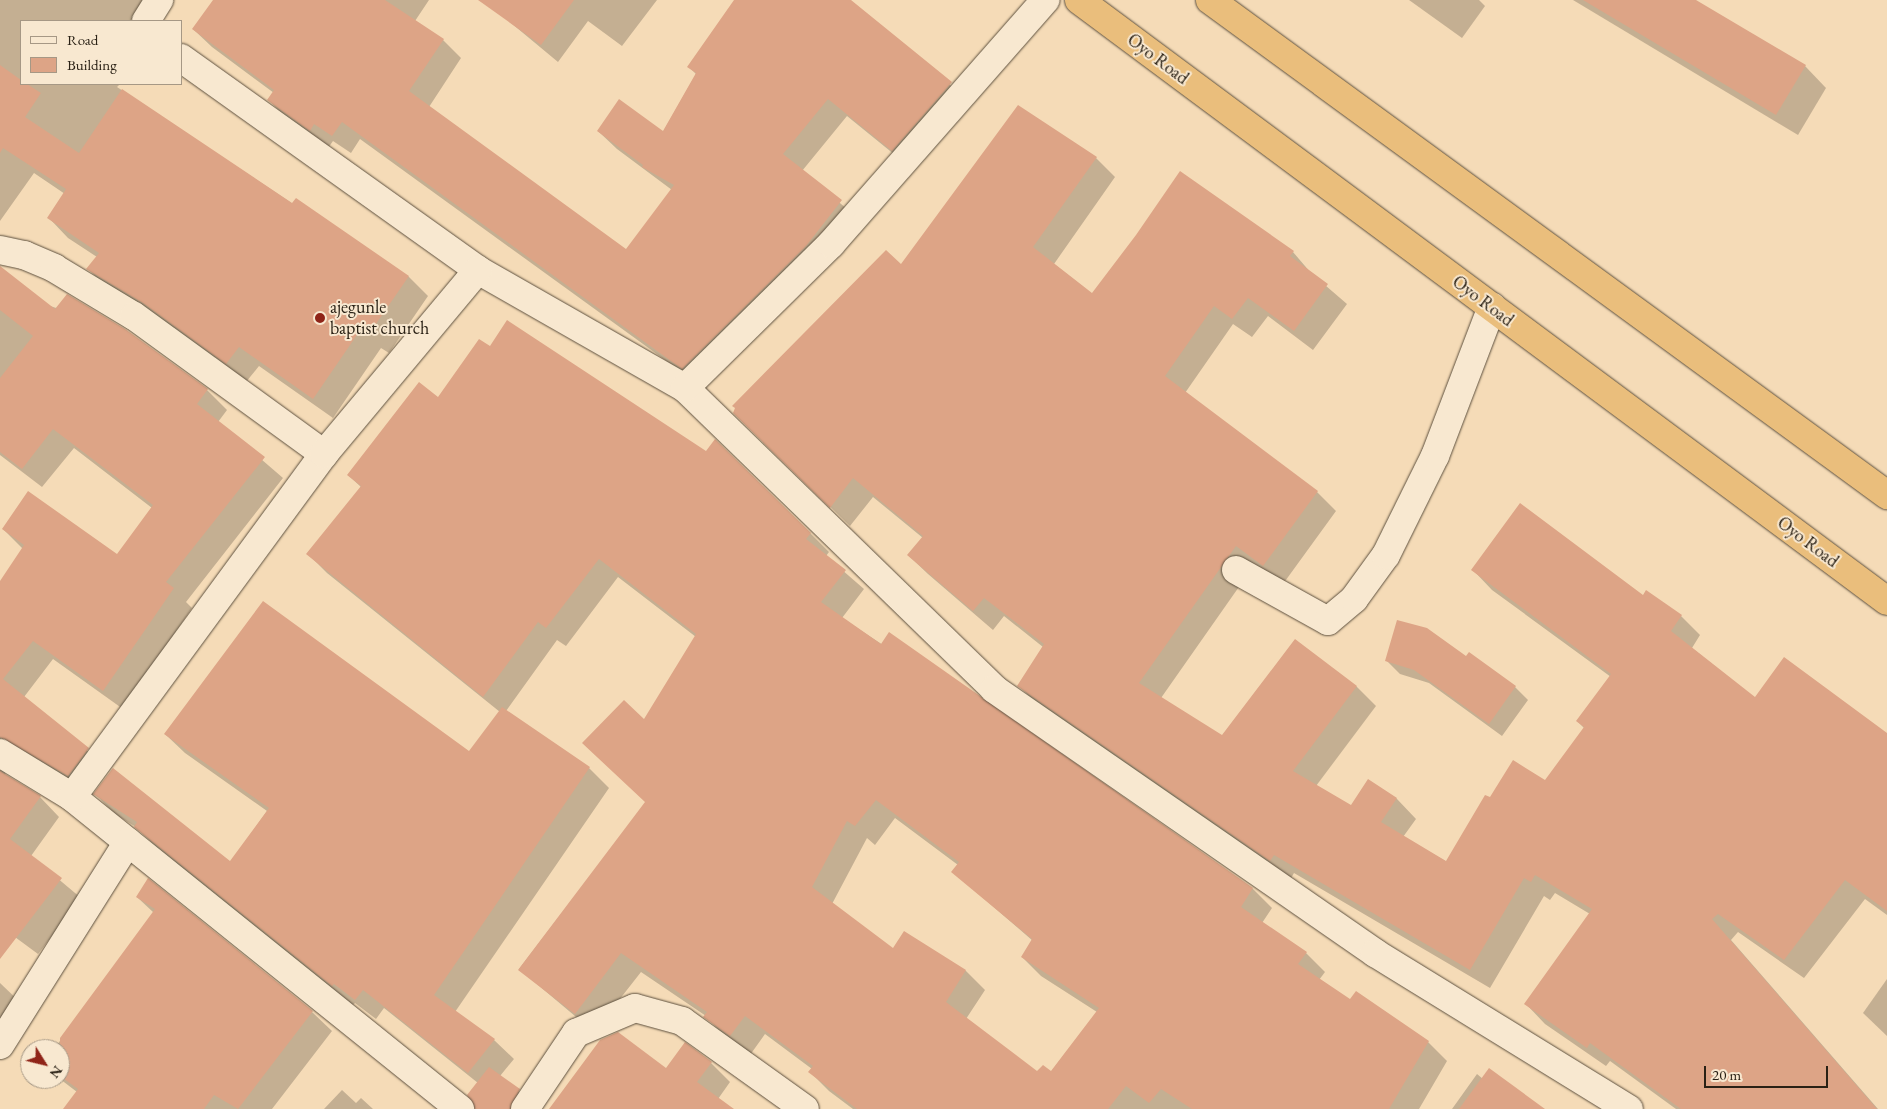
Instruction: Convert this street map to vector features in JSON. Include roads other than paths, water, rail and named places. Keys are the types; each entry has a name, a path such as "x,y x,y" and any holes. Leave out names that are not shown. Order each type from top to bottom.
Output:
{"highway":[{"name":"Oyo Road","path":"1078,0 1887,601"},
{"path":"1210,0 1887,496"}],"street":[{"path":"147,20 159,0"},
{"path":"685,388 831,244 1045,0"},
{"path":"182,59 478,270 685,388 994,689 1376,953 1629,1109"},
{"path":"0,250 24,255 54,268 134,316 324,454"},
{"path":"72,797 324,454 478,270"},
{"path":"1236,570 1328,621 1354,599 1386,555 1435,456 1492,307"},
{"path":"0,753 72,797 460,1109"},
{"path":"0,1045 128,842"},
{"path":"524,1109 576,1034 635,1008 682,1021 805,1109"}],"place":[{"name":"ajegunle baptist church","path":"320,318"}]}
